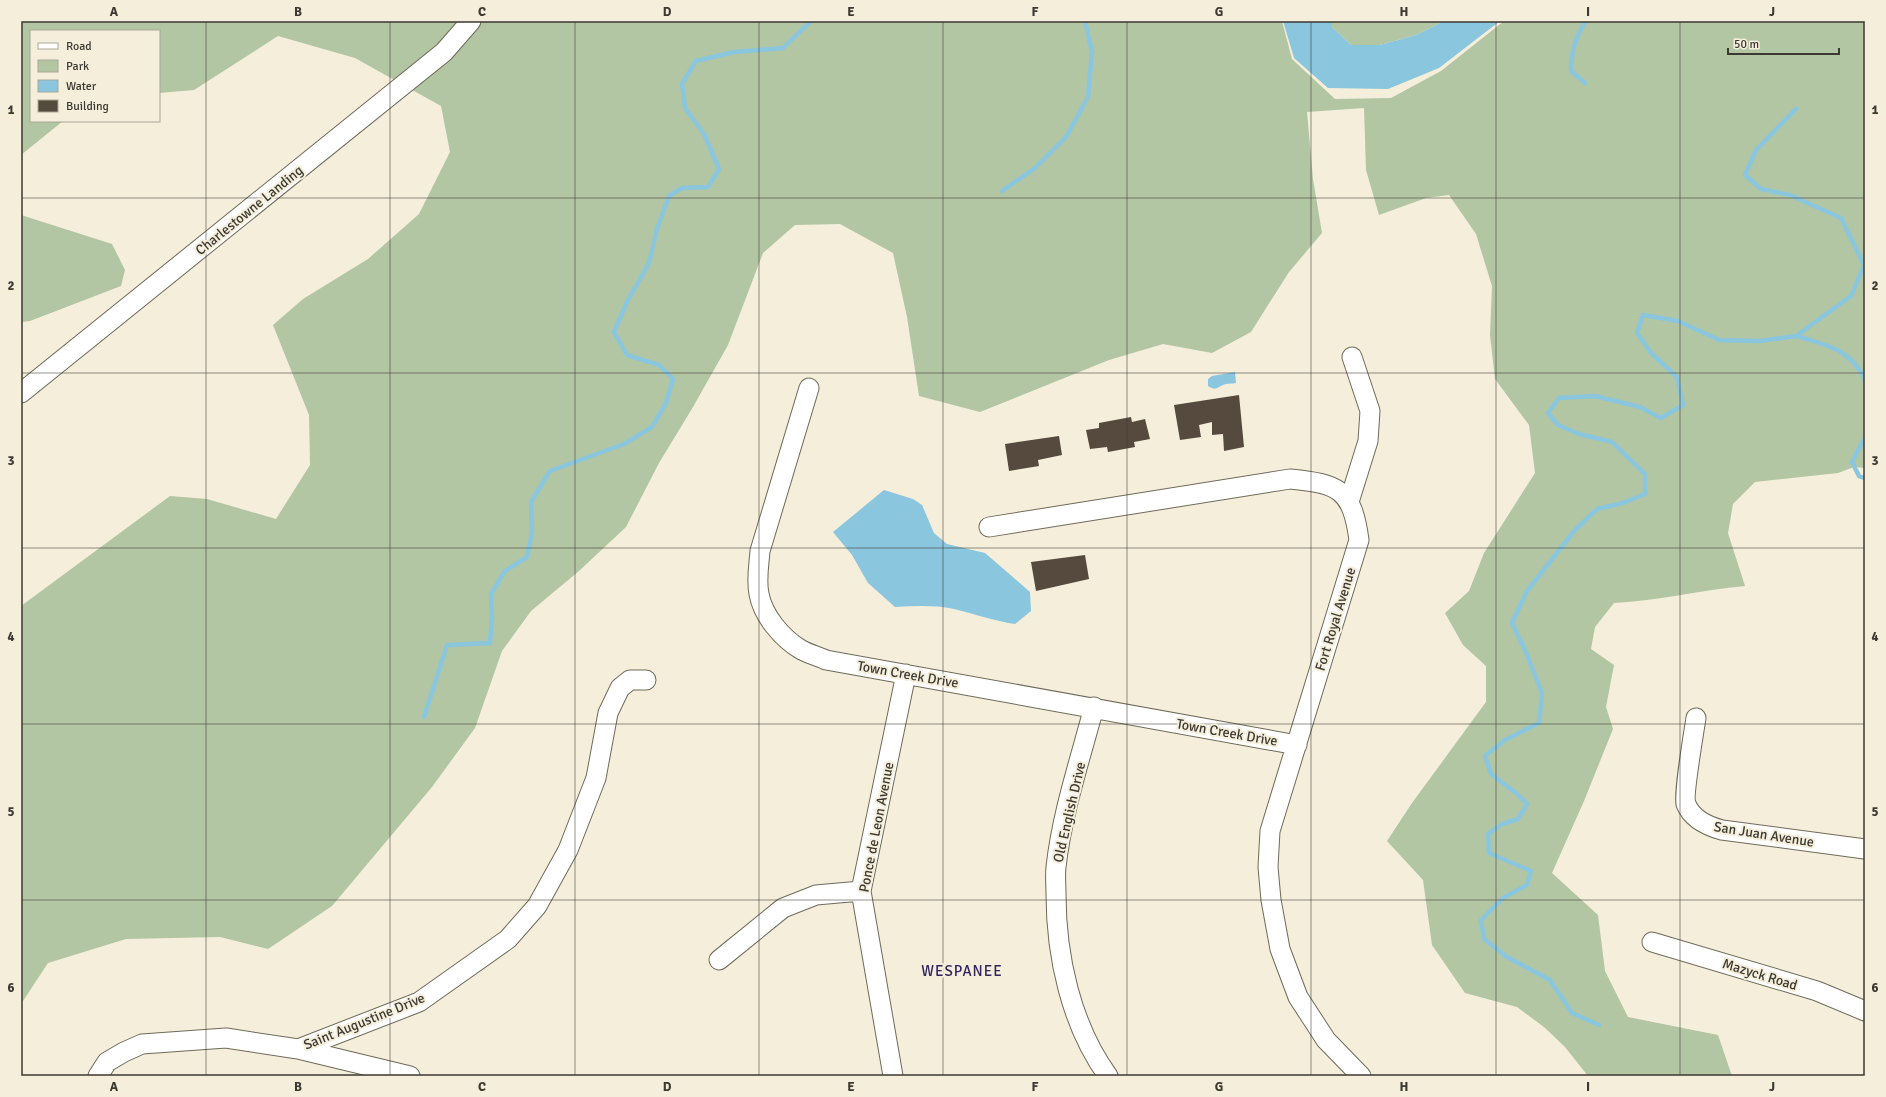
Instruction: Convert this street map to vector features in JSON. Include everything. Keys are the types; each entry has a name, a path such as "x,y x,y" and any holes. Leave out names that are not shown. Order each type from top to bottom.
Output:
{"street":[{"name":"Charlestowne Landing","path":"21,393 444,52 471,21"},
{"path":"1349,502 1368,441 1370,411 1352,357"},
{"name":"Town Creek Drive","path":"809,388 760,551 758,577 759,595 767,615 782,636 801,650 826,660 1094,707 1297,745"},
{"name":"Fort Royal Avenue","path":"989,527 1290,479 1319,482 1338,489 1349,502 1357,523 1359,540 1270,831 1268,867 1271,900 1280,949 1298,997 1326,1040 1362,1076"},
{"name":"Ponce de Leon Avenue","path":"893,1076 861,891 906,674"},
{"name":"Saint Augustine Drive","path":"98,1076 107,1062 142,1044 226,1038 298,1049 419,1002 508,939 537,906 568,850 596,778 608,713 620,688 630,680 646,680"},
{"name":"Old English Drive","path":"1094,707 1062,828 1056,868 1056,923 1064,972 1078,1019 1100,1065 1108,1076"},
{"name":"San Juan Avenue","path":"1696,718 1685,802 1693,815 1707,826 1722,830 1865,849"},
{"path":"719,960 783,908 816,895 861,891"},
{"name":"Mazyck Road","path":"1652,942 1817,991 1865,1011"},
{"path":"298,1049 410,1076"}],"green space":[{"path":"21,21 1282,21 1292,59 1335,99 1391,98 1441,71 1504,21 1865,21 1865,468 1854,467 1838,473 1755,482 1733,504 1728,533 1745,586 1647,600 1614,603 1595,627 1591,649 1614,665 1606,707 1613,729 1584,801 1552,873 1598,915 1605,971 1628,1017 1718,1035 1732,1076 1588,1076 1565,1047 1544,1027 1517,1007 1465,993 1432,945 1423,880 1387,841 1412,803 1486,702 1486,666 1463,645 1445,613 1469,591 1484,553 1535,473 1529,425 1495,379 1490,335 1492,286 1476,234 1449,195 1426,198 1379,215 1366,170 1364,108 1307,112 1313,179 1322,233 1289,272 1251,332 1212,353 1163,344 1109,360 980,412 919,396 907,317 893,253 840,224 795,225 763,253 728,345 659,463 626,527 579,571 531,611 502,651 475,728 432,787 332,906 268,949 220,937 126,939 48,963 21,1004 21,606 170,496 207,499 276,519 310,465 309,415 273,325 303,299 368,259 419,214 450,152 441,106 355,58 278,36 194,90 160,93 160,30 30,30 30,122 62,122 21,155"},
{"path":"1332,21 1444,21 1416,35 1380,45 1351,45 1332,27"},
{"path":"21,215 112,244 125,270 121,286 30,321 21,322"}],"water":[{"path":"1283,21 1332,21 1332,27 1351,45 1380,45 1416,35 1444,21 1500,21 1439,68 1388,89 1328,88 1294,58"},
{"path":"1235,372 1236,383 1226,384 1214,389 1208,386 1208,379 1212,376"},
{"path":"884,490 913,499 922,505 934,533 947,544 985,553 1030,592 1031,611 1015,624 940,607 895,607 868,583 852,555 833,532"}],"building":[{"path":"1239,395 1244,447 1224,451 1223,434 1212,435 1212,422 1199,425 1201,437 1180,440 1174,405"},
{"path":"1131,417 1132,422 1145,419 1150,439 1134,442 1135,447 1108,452 1107,447 1090,449 1086,430 1099,428 1099,423"},
{"path":"1059,436 1062,455 1038,460 1039,466 1009,471 1005,444"},
{"path":"1085,555 1089,579 1036,591 1031,562"}],"waterway":[{"path":"424,717 447,645 490,643 492,618 491,594 505,571 527,557 532,532 531,502 550,471 624,444 652,427 666,403 673,379 659,365 627,355 614,332 627,302 649,263 657,229 669,196 682,188 708,187 719,169 704,134 685,108 682,84 696,61 734,52 783,48 811,21"},
{"path":"1002,191 1035,168 1066,137 1088,97 1092,52 1085,21"},
{"path":"1585,83 1571,71 1574,45 1586,21"},
{"path":"1599,1025 1572,1013 1550,980 1507,957 1484,939 1481,920 1503,898 1527,885 1531,871 1489,853 1488,834 1502,824 1518,819 1527,804 1516,793 1491,774 1485,756 1505,740 1539,723 1542,693 1525,650 1512,623 1527,591 1575,530 1597,509 1623,503 1645,494 1645,474 1612,442 1579,434 1558,425 1548,413 1559,398 1595,396 1640,407 1661,418 1683,405 1677,377 1651,353 1637,333 1643,315 1678,321 1719,340 1759,341 1796,336 1851,296 1864,265 1841,218 1790,195 1761,189 1745,175 1756,150 1796,109"},
{"path":"1796,336 1817,342 1846,355 1860,370 1865,381"},
{"path":"1865,437 1852,462 1859,476 1865,478"}],"district":[{"name":"WESPANEE","path":"962,971"}]}
